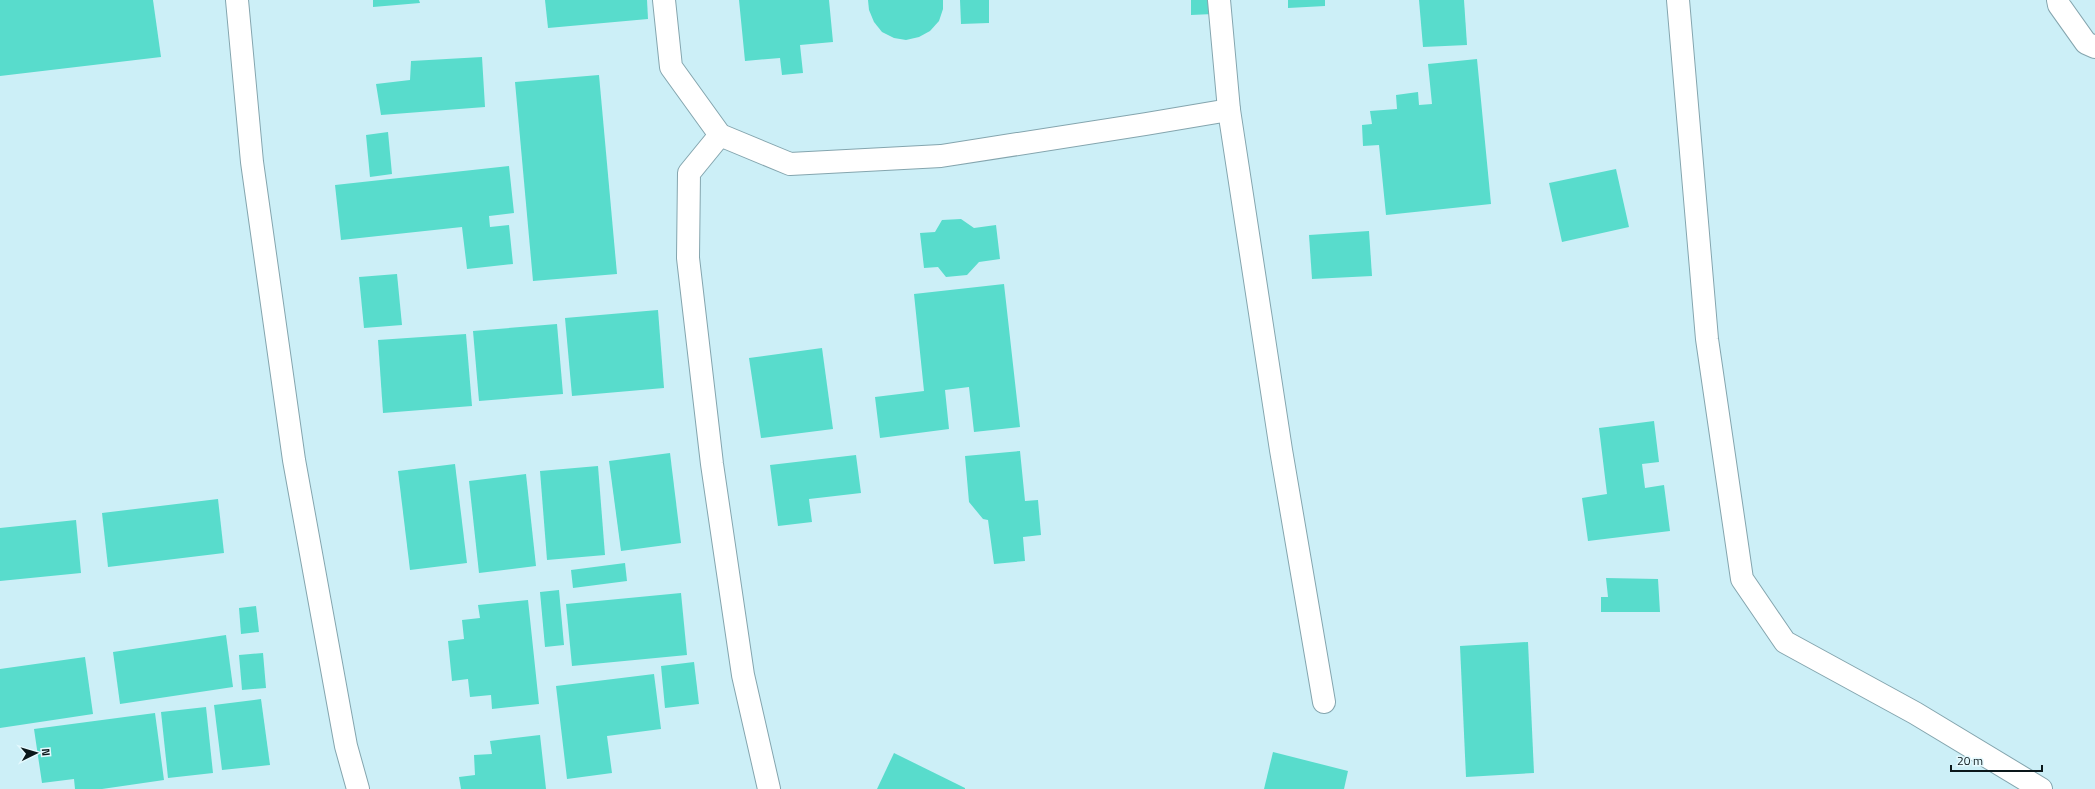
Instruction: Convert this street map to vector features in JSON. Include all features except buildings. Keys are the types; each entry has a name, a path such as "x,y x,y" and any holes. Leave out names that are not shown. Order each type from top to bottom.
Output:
{"street":[{"path":"237,0 252,162 294,460 346,746 358,789"},
{"path":"664,0 671,67 720,135 790,164 941,156 1229,110"},
{"path":"1219,0 1229,110 1281,450 1324,702"},
{"path":"1678,0 1708,339 1742,579 1785,642 1915,713 2042,789"},
{"path":"2058,0 2059,5 2086,43 2095,47"},
{"path":"720,135 689,173 688,258 712,464 742,667 768,789"}]}
